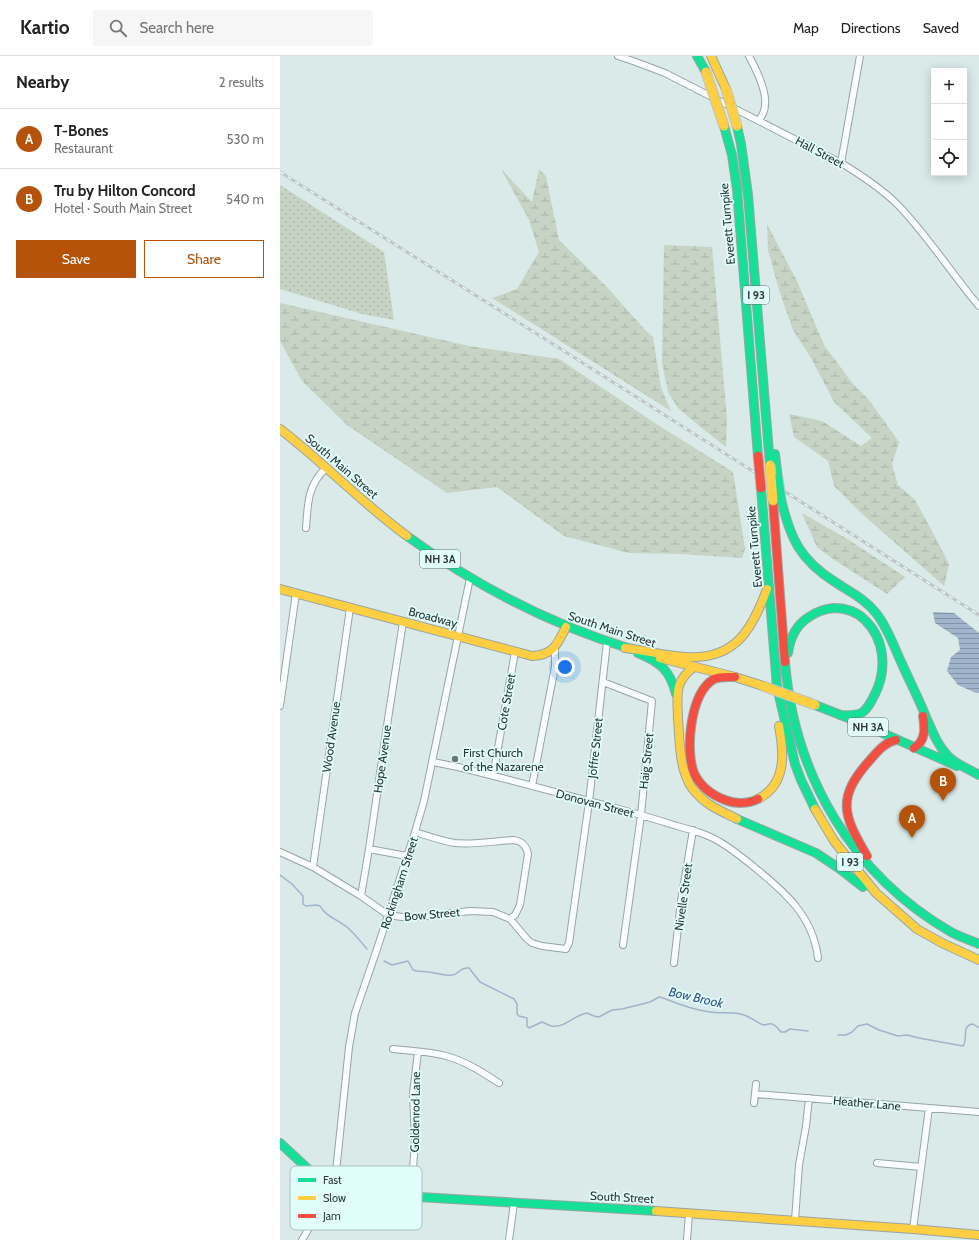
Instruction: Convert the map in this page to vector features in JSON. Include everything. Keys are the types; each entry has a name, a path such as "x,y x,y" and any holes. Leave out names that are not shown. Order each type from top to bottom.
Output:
{"main road":[{"name":"Everett Turnpike","path":"697,56 706,72 724,126 732,155 737,189 777,687 795,764 816,811 834,841 876,893 917,929 942,943 979,960"},
{"name":"Everett Turnpike","path":"711,56 726,89 737,126 747,178 770,465 777,500 786,667 793,719 802,750 814,782 830,813 860,856 887,884 909,903 952,932 979,944"},
{"path":"756,290 766,354 778,479 777,500 791,535 798,548 809,562 822,573 860,597 872,608 881,620 892,640 938,742 946,754 956,762 979,775"},
{"name":"South Main Street","path":"280,429 408,538 470,578 515,604 566,627 625,648 735,677 763,686 840,715 979,775"},
{"path":"625,648 694,658 710,656 722,652 741,639 751,626 761,607 769,583"},
{"name":"Broadway","path":"280,589 532,656 538,656 550,652 555,648"},
{"path":"789,695 791,686 788,648 792,636 799,625 809,616 822,610 838,608 851,611 865,619 876,631 881,645 882,670 876,694 864,712 855,716 840,715"},
{"path":"555,648 566,627"},
{"path":"625,648 654,660 666,669 673,682 677,698 682,759 688,781 702,800 711,807 816,853 850,875 884,906 917,929"},
{"path":"677,698 680,680 686,672 694,667"},
{"path":"735,677 716,678 705,688 692,719 690,736 691,759 694,772 698,780 712,794 728,802 750,802 759,798 772,789 778,779 782,756 776,706 777,687"},
{"path":"914,748 919,746 923,737 924,722 922,706"},
{"path":"887,884 870,861 852,828 846,805 849,790 858,774 885,744 892,740 896,740"},
{"name":"South Street","path":"280,1143 305,1166"},
{"name":"South Street","path":"422,1197 795,1220 979,1235"}],"street":[{"name":"Hall Street","path":"618,56 633,60 665,73 759,120 841,163 876,186 906,213 979,306"},
{"path":"750,56 760,81 765,99 765,108 759,120"},
{"path":"841,163 860,56"},
{"path":"306,528 309,499 312,488 321,473 326,468"},
{"name":"Rockingham Street","path":"337,1166 355,1013 408,856 424,801 470,578"},
{"path":"280,706 296,593"},
{"name":"Wood Avenue","path":"313,867 350,608"},
{"name":"Hope Avenue","path":"360,896 369,849 385,734 403,622"},
{"name":"Joffre Street","path":"566,949 569,943 589,802 608,642"},
{"path":"532,786 555,667 555,648"},
{"name":"Cote Street","path":"494,776 515,652"},
{"name":"Haig Street","path":"603,682 652,701 641,815 623,945"},
{"name":"Donovan Street","path":"433,762 494,776 641,815 693,830 720,841 749,863 791,900 801,913 810,930 817,948 818,958"},
{"name":"Nivelle Street","path":"674,963 681,901 693,830"},
{"path":"415,832 455,843 512,840 523,843 527,848 528,854 520,905 515,915 510,919"},
{"path":"369,849 408,856"},
{"name":"Bow Street","path":"280,852 313,867 388,915 419,917 470,911 493,912 510,919 527,939 532,942 542,946 566,949"},
{"path":"393,1049 438,1054 454,1058 470,1065 499,1083"},
{"name":"Goldenrod Lane","path":"413,1166 415,1141 414,1093 418,1052"},
{"path":"754,1103 756,1084"},
{"name":"Heather Lane","path":"755,1094 979,1112"},
{"path":"795,1220 800,1165 809,1098"},
{"path":"913,1229 929,1108"},
{"path":"877,1163 921,1167"},
{"path":"509,1240 514,1203"},
{"path":"687,1240 689,1213"},
{"name":"Rockingham Street","path":"302,1240 308,1230"}],"green space":[{"path":"501,169 532,202 539,169 546,176 559,240 607,287 653,337 661,388 671,411 492,298 517,289 539,252 529,220"},
{"path":"280,185 384,252 394,320 362,314 280,289"},
{"path":"767,224 797,281 824,345 853,384 869,400 899,442 892,464 898,485 915,500 949,564 944,586 860,512 834,486 828,461 794,437 789,414 822,421 861,446 872,438 834,402 811,358 793,330 780,293 768,250"},
{"path":"664,245 712,247 727,419 726,447 678,408 668,392 662,363"},
{"path":"280,303 469,346 559,359 658,425 733,472 745,549 742,558 680,554 629,553 564,536 497,487 447,493 347,425 302,381 280,341"},
{"path":"802,513 849,540 905,577 887,594 817,547"}],"water":[{"path":"933,612 954,613 979,633 979,693 958,685 947,671 951,657 960,650 958,638 935,623"}],"waterway":[{"name":"Bow Brook","path":"280,875 292,884 303,896 303,904 306,906 320,906 329,916 351,930 367,949"},
{"name":"Bow Brook","path":"384,961 392,965 408,961 413,970 446,975 454,975 463,969 469,968 480,982 514,999 517,1004 517,1014 527,1018 527,1026 529,1028 542,1022 551,1026 561,1025 587,1013 599,1017 612,1010 650,1002 659,997 704,1011 740,1014 763,1025 770,1024 776,1026 781,1032 785,1032 790,1029 808,1031"},
{"name":"Bow Brook","path":"838,1035 846,1035 858,1026 867,1024 879,1030 898,1036 907,1035 963,1046 965,1043 967,1027 973,1024 979,1028"}],"railway":[{"path":"280,172 979,615"}],"traffic: fast":[{"path":"697,56 706,72"},
{"path":"724,126 732,155 737,189 758,456"},
{"path":"737,126 748,195 770,465"},
{"path":"775,454 778,479"},
{"path":"778,479 781,499"},
{"path":"761,488 777,687 795,764 815,809"},
{"path":"781,499 784,513 793,537 805,556 823,574 857,596 872,608 884,625 941,747 955,762 979,775"},
{"path":"407,536 460,571 514,602 571,628 631,649"},
{"path":"788,653 794,632 804,620 827,609 834,608 851,611 862,617 872,628 877,636 882,655 879,685 866,710 854,715 840,715"},
{"path":"638,653 652,660 663,668 671,679 676,694"},
{"path":"785,662 791,704 801,744 815,782 834,818 857,851 885,882 916,909 951,932 979,944"},
{"path":"815,705 851,719 957,766"},
{"path":"737,819 816,853 863,887"},
{"path":"280,1143 305,1166"},
{"path":"422,1197 656,1211"}],"traffic: slow":[{"path":"711,56 726,89"},
{"path":"706,72 724,126"},
{"path":"726,89 737,126"},
{"path":"280,429 374,510 407,536"},
{"path":"770,465 773,501"},
{"path":"280,589 532,656 545,654 554,648 566,627"},
{"path":"625,648 686,657 703,657 717,653 729,648 739,640 748,629 767,589"},
{"path":"660,658 735,677 763,686"},
{"path":"694,667 687,673 679,686 677,702 682,764 688,781 697,794 713,806 737,819"},
{"path":"763,686 815,705"},
{"path":"758,799 767,793 779,776 782,757 779,726"},
{"path":"815,809 834,841 876,893 917,929 942,943 979,960"},
{"path":"656,1211 979,1235"}],"traffic: jam":[{"path":"758,456 761,488"},
{"path":"773,501 785,662"},
{"path":"735,677 722,677 714,679 706,686 699,696 690,737 691,763 694,773 700,782 707,790 716,796 737,803 746,803 758,799"},
{"path":"914,748 923,738 923,716"},
{"path":"867,856 848,818 848,796 859,773 870,760 885,745 896,740"}],"place":[{"name":"First Church of the Nazarene","path":"455,759"},
{"name":"Tru by Hilton Concord","path":"943,801"},
{"name":"T-Bones","path":"912,838"}]}
